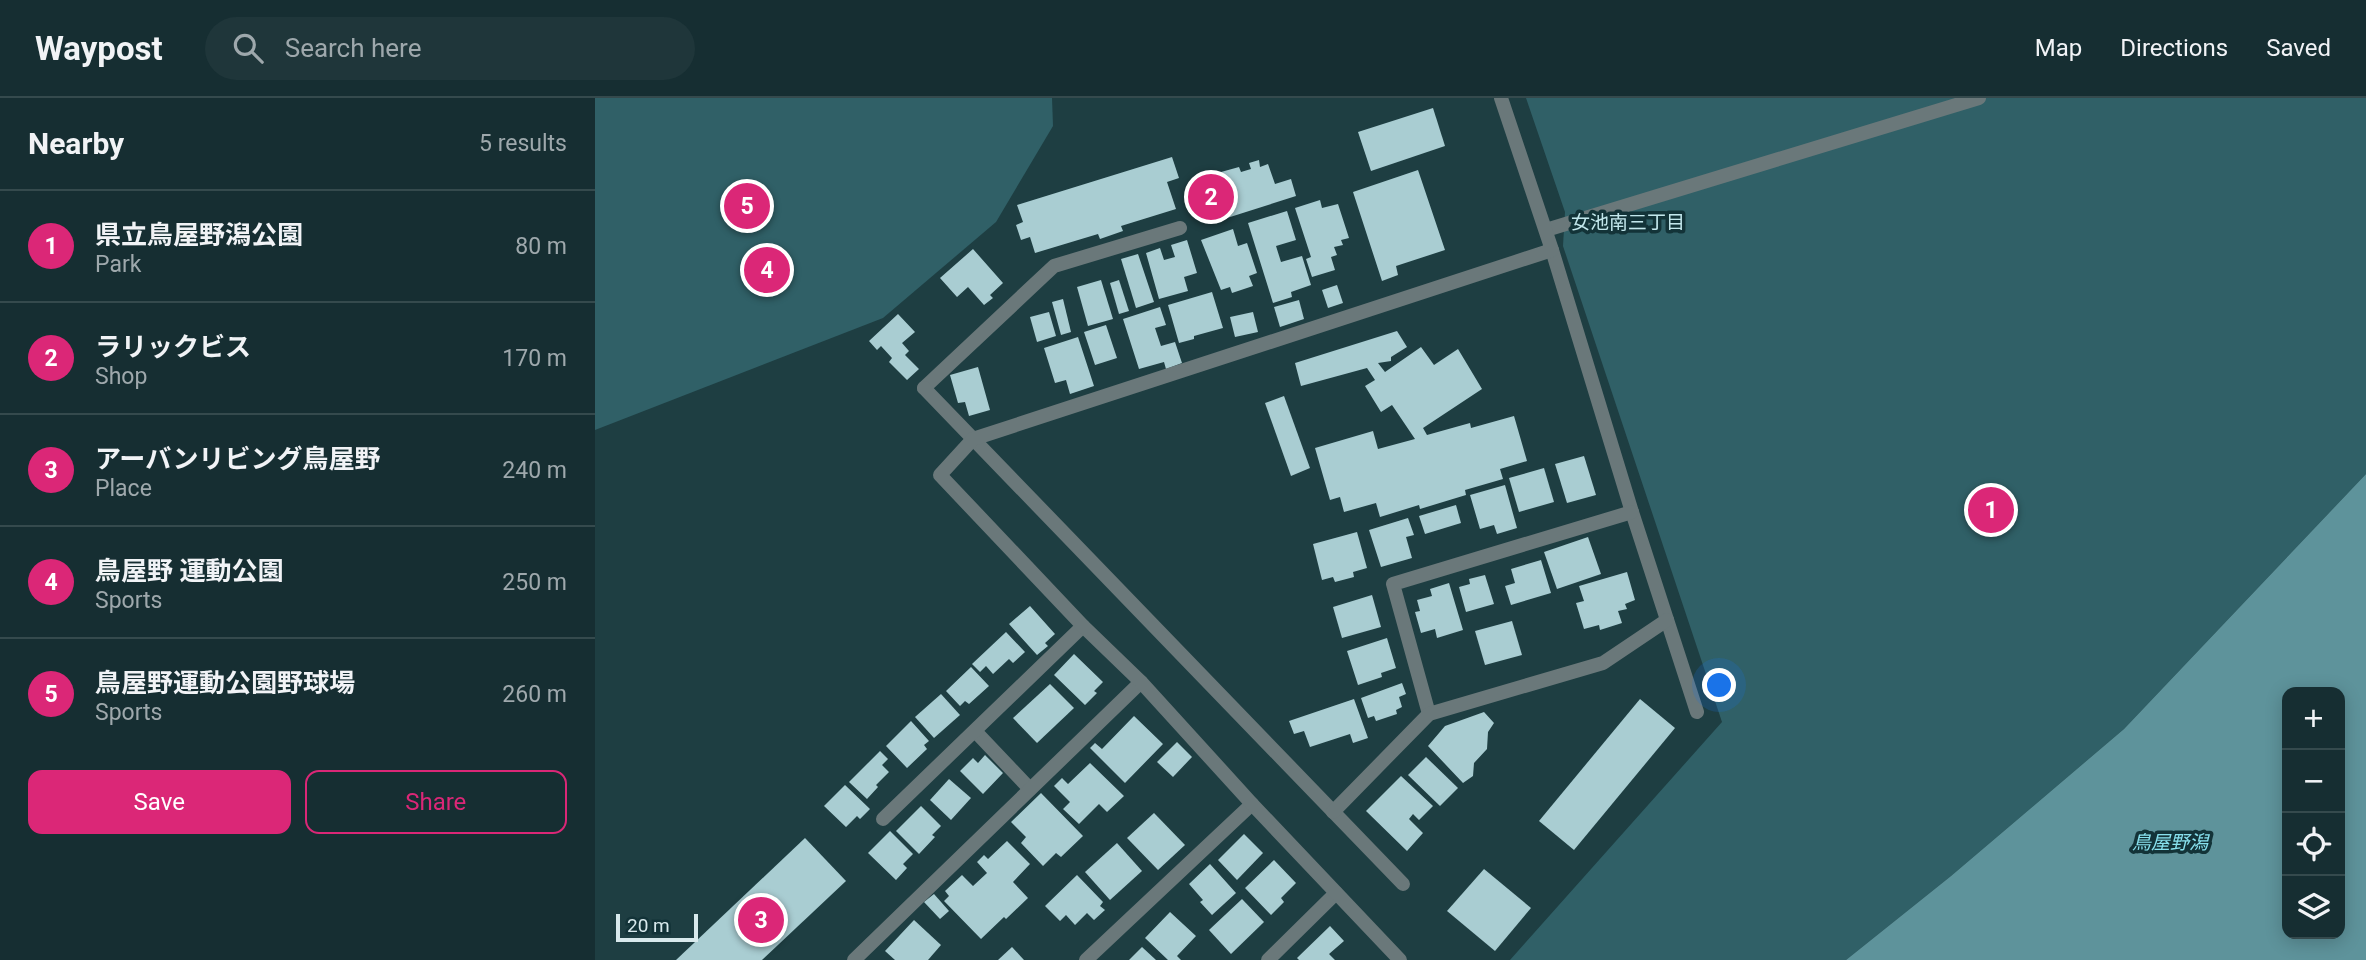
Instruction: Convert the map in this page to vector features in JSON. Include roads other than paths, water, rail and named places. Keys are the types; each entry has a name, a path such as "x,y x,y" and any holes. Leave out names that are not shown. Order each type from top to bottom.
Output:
{"street":[{"path":"1501,98 1546,230 1632,512 1697,712"},
{"path":"1546,230 1979,98"},
{"path":"1180,228 1054,266 924,388 1403,884"},
{"path":"1400,960 1141,682 1083,626 940,475 973,439 1552,250"},
{"path":"1429,714 1393,584 1632,512"},
{"path":"1333,812 1429,714 1603,663 1667,620"},
{"path":"883,819 1083,626"},
{"path":"854,960 1141,682"},
{"path":"975,731 1030,789"},
{"path":"1086,960 1252,804"},
{"path":"1268,960 1336,893"}],"water":[{"name":"鳥屋野潟","path":"2366,474 2366,960 1846,960 1951,876 2124,729"}],"place":[{"name":"ラリックビス","path":"1211,197"},
{"name":"鳥屋野運動公園野球場","path":"747,206"},
{"name":"鳥屋野 運動公園","path":"767,270"},
{"name":"県立鳥屋野潟公園","path":"1991,510"},
{"name":"アーバンリビング鳥屋野","path":"761,920"}],"district":[{"name":"女池南三丁目","path":"1628,222"}]}
